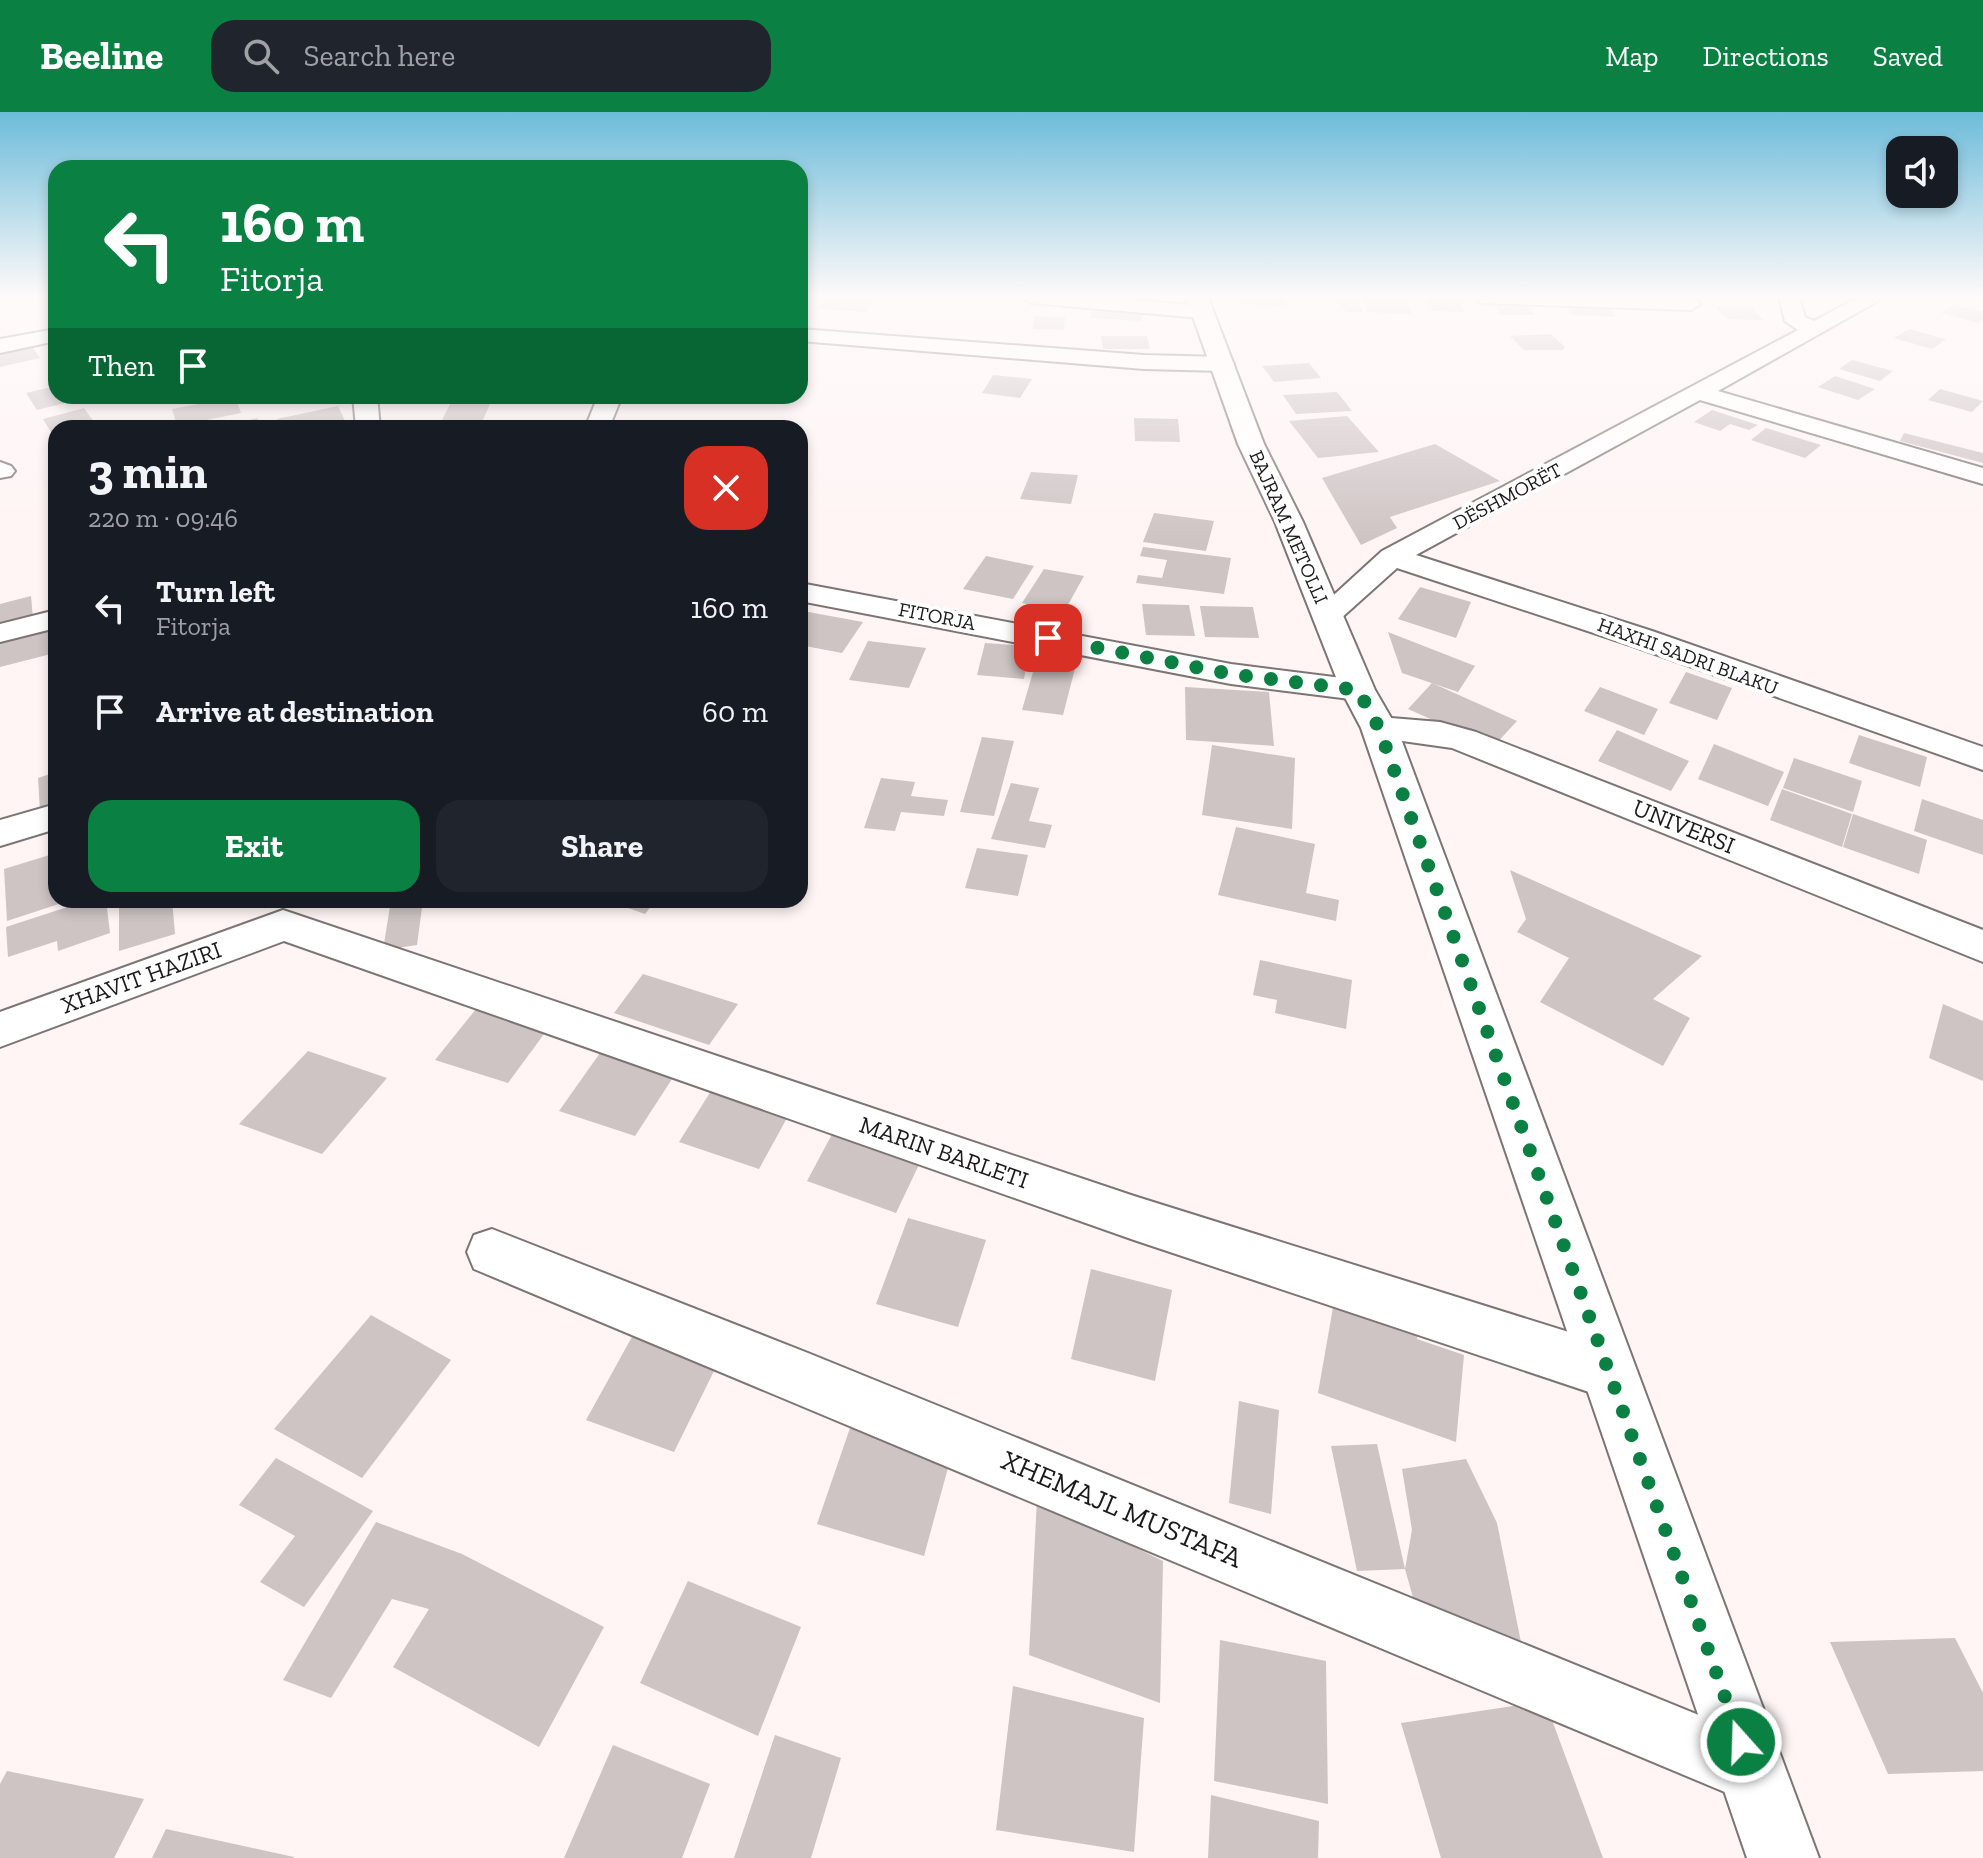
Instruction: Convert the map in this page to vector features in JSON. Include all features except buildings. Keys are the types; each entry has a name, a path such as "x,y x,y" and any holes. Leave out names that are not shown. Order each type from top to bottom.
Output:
{"main road":[{"name":"BAJRAM METOLLI","path":"1228,378 1251,444 1368,709"},
{"path":"1368,709 1783,1858"}],"street":[{"name":"DËSHMORËT","path":"1328,614 1392,557 1722,378"},
{"path":"1697,392 1983,476"},
{"name":"HAXHI SADRI BLAKU","path":"1392,557 1641,638 1983,759"},
{"name":"FITORJA","path":"808,594 1231,674 1368,709"},
{"path":"0,633 48,621"},
{"name":"UNIVERSI","path":"1368,709 1464,740 1774,861 1983,947"},
{"path":"0,833 48,818"},
{"name":"MARIN BARLETI","path":"285,912 1134,1218 1607,1371"},
{"name":"XHAVIT HAZIRI","path":"0,1030 285,912"},
{"name":"XHEMAJL MUSTAFA","path":"492,1252 901,1416 1290,1581 1751,1770"}],"route":[{"path":"1048,638 1231,674 1358,690 1379,728 1741,1742"}]}
